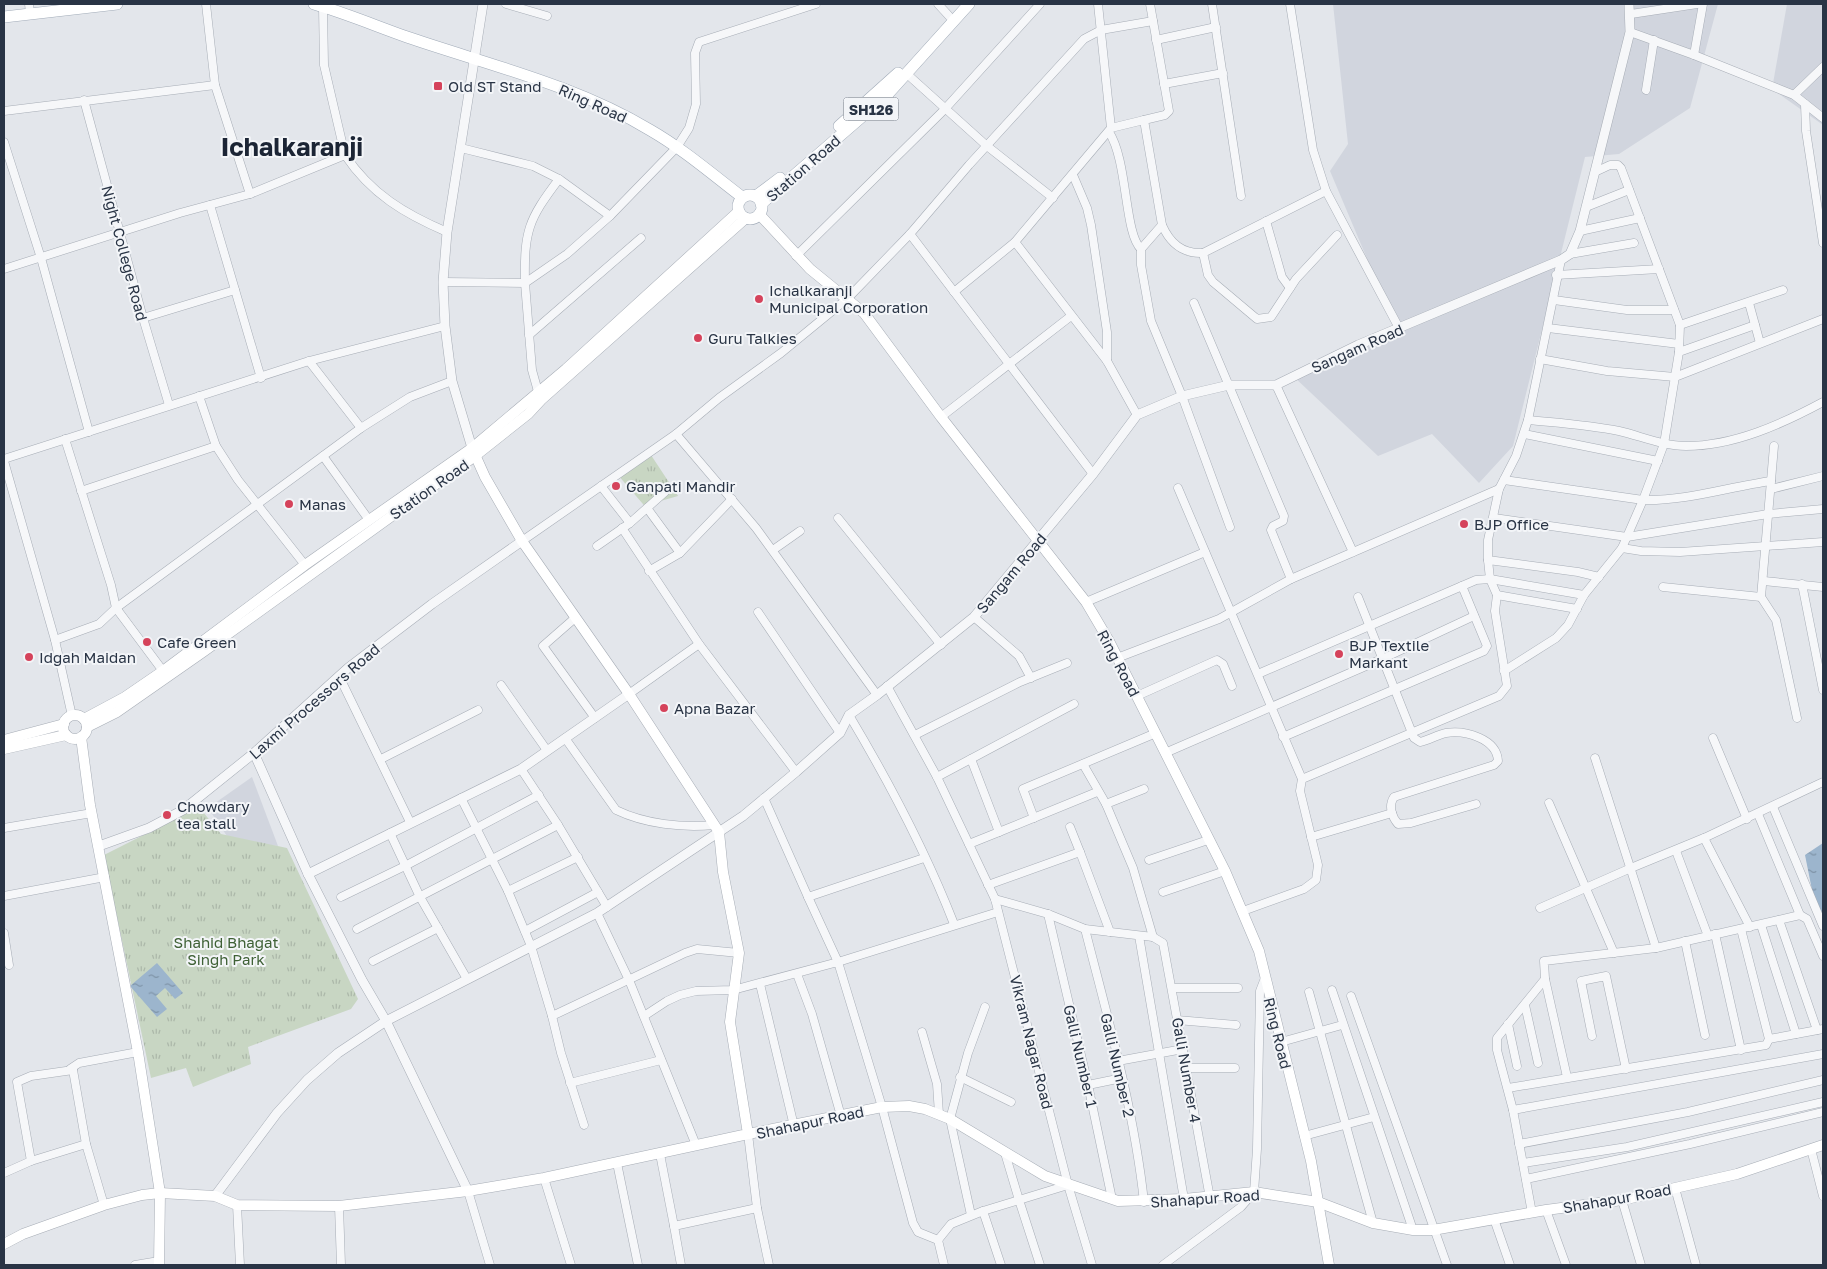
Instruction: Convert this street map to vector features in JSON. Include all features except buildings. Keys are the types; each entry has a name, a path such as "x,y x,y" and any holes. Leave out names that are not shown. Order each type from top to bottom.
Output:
{"main road":[{"path":"4,17 30,8 116,4"},
{"name":"Station Road","path":"759,205 770,186 890,82 959,4"},
{"name":"Station Road","path":"759,205 887,96 969,4"},
{"name":"Ring Road","path":"318,5 340,8 407,37 474,57 594,100 677,147 742,197"},
{"path":"742,215 739,202 742,197 751,195 759,205"},
{"name":"Ring Road","path":"759,205 796,256 864,313 941,417 1086,602 1117,658 1225,872 1259,951 1264,978 1304,1136 1329,1265"},
{"name":"SH126","path":"742,215 755,217 759,205"},
{"name":"Station Road","path":"85,723 117,712 195,658 474,452 540,396 742,215"},
{"name":"Station Road","path":"85,723 162,671 305,565 474,452"},
{"path":"474,452 522,541 628,694 716,829 738,953 730,1007 731,1039 748,1134"},
{"path":"4,749 65,729 72,716 85,723 81,737 92,813 138,1052 160,1193 159,1263"},
{"path":"65,729 73,739 81,737"},
{"path":"4,740 65,729"},
{"name":"Shahapur Road","path":"237,1205 339,1206 468,1191 544,1178 882,1107 909,1106 939,1114 1044,1176 1112,1199 1144,1202 1210,1198 1254,1192 1318,1202 1373,1223 1413,1230 1433,1230 1546,1210 1622,1200 1737,1174 1823,1145"},
{"path":"4,1244 23,1234 104,1205 142,1195 160,1193 215,1196 237,1205"}],"street":[{"path":"206,4 216,85 250,194"},
{"path":"474,452 452,381 445,326 443,282 447,232 484,4"},
{"path":"506,4 547,16"},
{"path":"443,282 526,283 567,254 610,216 677,147 689,128 696,104 695,53 699,42 816,4"},
{"path":"938,4 949,16"},
{"path":"796,256 944,110 1040,4"},
{"path":"1098,4 1110,130 1120,156 1133,232 1141,249 1141,265 1150,321 1182,396 1230,527"},
{"path":"954,292 1015,242 1110,130 1165,115 1169,112 1150,4"},
{"path":"1212,4 1241,196"},
{"path":"1290,4 1313,150 1326,190 1400,328"},
{"path":"1570,254 1580,232 1630,32 1631,14 1629,4"},
{"path":"1631,14 1697,4"},
{"path":"1694,55 1703,4"},
{"path":"318,5 324,65 344,155 352,166 380,194 410,216 447,232"},
{"path":"522,541 676,434 719,398 781,353 848,298 910,234 1084,39 1101,30 1153,21"},
{"path":"1156,40 1216,27"},
{"path":"1630,32 1794,95 1823,118"},
{"path":"1646,90 1654,40"},
{"path":"1794,95 1823,67"},
{"path":"1164,84 1223,73"},
{"path":"907,74 944,110 1053,198"},
{"path":"4,111 216,85"},
{"name":"Night College Road","path":"84,100 143,318 169,405"},
{"path":"1805,104 1806,131 1820,205 1823,240"},
{"path":"1144,120 1162,225 1169,239 1181,249 1194,253 1203,253 1326,190"},
{"path":"4,142 40,258 89,432"},
{"path":"461,148 533,166 559,179 610,216"},
{"path":"4,269 210,204 250,194 344,155"},
{"path":"1504,671 1556,638 1577,609 1584,595 1622,548 1644,500 1664,444 1679,348 1680,325 1618,165 1610,164 1595,172"},
{"path":"1073,175 1087,208 1091,225 1107,332 1107,361"},
{"path":"540,396 532,370 526,283 526,244 529,226 535,212 559,179"},
{"path":"1586,206 1629,190"},
{"path":"210,204 261,378"},
{"path":"1580,232 1640,218"},
{"path":"1266,221 1282,277 1290,288"},
{"path":"1141,249 1162,225"},
{"path":"910,234 1009,366 1094,474"},
{"path":"1203,253 1208,274 1213,282 1257,319 1270,317 1290,288 1337,235"},
{"path":"529,335 641,238"},
{"path":"1015,242 1107,361 1137,415"},
{"path":"1570,254 1634,243"},
{"name":"Sangam Road","path":"849,715 878,696 887,686 974,617 1094,474 1137,415 1182,396 1229,385 1276,385 1400,328 1561,260 1570,254"},
{"path":"1302,779 1499,696 1507,686 1495,611 1497,595 1490,579 1488,540 1499,490 1524,434 1528,420 1554,300 1556,275 1561,260"},
{"path":"1556,275 1659,269"},
{"path":"143,318 235,290"},
{"path":"1680,325 1783,290"},
{"path":"1554,300 1627,310 1674,310"},
{"path":"1194,303 1284,516 1283,521 1273,526 1271,530 1291,579"},
{"path":"1749,303 1760,343"},
{"path":"941,417 1071,316"},
{"path":"1540,358 1607,371 1675,377 1823,320"},
{"path":"1548,328 1679,348 1755,325"},
{"path":"72,716 55,640 4,460 309,361 445,326"},
{"path":"309,361 361,428"},
{"path":"55,640 94,626 106,619 116,608 361,428 410,397 452,381"},
{"path":"1276,385 1353,552"},
{"path":"199,396 216,446 257,504 305,565"},
{"path":"1528,420 1619,431 1664,444 1685,446 1747,435 1785,421 1823,402"},
{"path":"676,434 773,550 878,696"},
{"path":"1524,434 1658,461"},
{"path":"65,439 111,585 116,608 162,671"},
{"path":"82,491 216,446"},
{"path":"1774,446 1764,581 1761,597 1776,620 1797,718"},
{"path":"323,456 370,520"},
{"path":"1504,480 1644,500 1698,496 1823,476"},
{"path":"601,486 630,523"},
{"path":"1178,488 1302,779 1300,791 1318,875 1313,884 1243,911"},
{"path":"1117,658 1219,619 1291,579 1499,490"},
{"path":"597,546 630,523 665,492"},
{"path":"649,571 680,553 732,499"},
{"path":"647,508 680,553"},
{"path":"1494,518 1627,537 1768,514 1823,509"},
{"path":"838,518 941,645"},
{"path":"622,528 699,644 796,772"},
{"path":"773,550 800,531"},
{"name":"Laxmi Processors Road","path":"99,846 149,828 183,810 254,752 339,676 432,604 522,541"},
{"path":"1622,548 1640,551 1680,552 1823,542"},
{"path":"1086,602 1205,552"},
{"path":"1488,560 1578,572 1599,577"},
{"path":"1258,674 1476,580 1490,579 1584,595"},
{"path":"1764,581 1823,587"},
{"path":"1802,584 1823,690"},
{"path":"1283,737 1487,648 1462,586"},
{"path":"1663,586 1761,597"},
{"path":"1497,595 1577,609"},
{"path":"1358,597 1414,738 1420,742 1453,733 1488,741 1496,749 1498,761 1494,765 1398,795 1391,801 1392,813 1398,824 1404,825 1476,804"},
{"path":"758,612 840,733"},
{"path":"1165,752 1271,708 1474,616"},
{"path":"974,617 1019,656 1031,678"},
{"path":"575,618 544,646 595,718"},
{"path":"308,874 410,822 521,769 546,749 595,718 699,644"},
{"path":"1137,696 1218,660 1223,664 1232,686"},
{"path":"915,735 1031,678 1067,663"},
{"path":"339,676 410,822"},
{"path":"501,685 546,749"},
{"name":"Vikram Nagar Road","path":"887,686 915,735 994,899 1068,1185 1092,1265"},
{"path":"936,777 1074,704"},
{"path":"381,759 478,710"},
{"path":"215,1196 277,1113 307,1080 338,1052 386,1021 607,907 716,829 764,798 840,733 849,715"},
{"path":"849,715 883,772 924,858 937,880 954,924"},
{"path":"1034,818 1023,788 1156,733"},
{"path":"564,738 616,810 627,815 676,826 716,829"},
{"path":"1713,738 1747,819"},
{"path":"254,752 308,874 362,980 386,1021 468,1191 490,1265"},
{"path":"1595,758 1656,948"},
{"path":"970,759 999,832"},
{"path":"994,899 1048,914 1085,929 1153,937 1133,868 1106,804 1097,792 1083,764"},
{"path":"521,769 578,857 607,907"},
{"path":"1540,908 1631,868 1676,851 1823,782"},
{"path":"1106,804 1144,789"},
{"path":"969,844 1097,792"},
{"path":"340,897 405,866 539,795"},
{"path":"461,798 478,828 508,891 531,946 584,1125"},
{"path":"764,798 838,962 882,1107 913,1224 918,1232 938,1240"},
{"path":"1549,803 1614,953"},
{"path":"1773,807 1823,926"},
{"path":"4,828 92,813"},
{"path":"1311,837 1392,813"},
{"path":"1758,814 1800,914 1807,919 1823,956"},
{"path":"357,929 558,825"},
{"path":"1070,827 1110,932"},
{"path":"390,833 420,897 467,979"},
{"path":"1704,838 1750,927"},
{"path":"1149,860 1208,840"},
{"path":"1676,851 1712,935 1741,1050"},
{"path":"988,885 1080,852"},
{"path":"508,891 578,857"},
{"path":"808,897 924,858"},
{"path":"1163,892 1225,872"},
{"path":"4,896 105,877"},
{"path":"525,931 598,892"},
{"path":"644,1016 680,995 696,991 733,990 760,984 838,962 954,924 998,912"},
{"path":"597,913 629,980 696,1145"},
{"name":"Galli Number 1","path":"1048,914 1088,1085 1112,1199"},
{"path":"1567,1077 1545,978 1544,961 1656,948 1761,925 1800,914"},
{"path":"1508,1088 1760,1047 1766,1045 1769,1040 1820,1030 1778,920"},
{"path":"1761,925 1796,1034"},
{"path":"372,961 438,928"},
{"name":"Galli Number 2","path":"1085,929 1122,1078 1139,1159 1144,1202"},
{"path":"1741,929 1769,1040"},
{"path":"4,933 9,965"},
{"path":"1138,936 1157,1054 1184,1199"},
{"name":"Galli Number 4","path":"1153,937 1163,944 1210,1198"},
{"path":"1685,941 1705,1035"},
{"path":"552,1016 685,953 698,949 738,953"},
{"path":"797,974 812,1014 841,1116"},
{"path":"1592,1036 1580,981 1606,976 1626,1069"},
{"path":"1163,1265 1241,1207 1254,1192 1258,1149 1260,991 1264,978"},
{"path":"1532,1213 1513,1110 1497,1038 1545,978"},
{"path":"760,984 794,1126"},
{"path":"1172,988 1238,988"},
{"path":"1332,990 1342,1025 1413,1230"},
{"path":"1309,992 1373,1223"},
{"path":"1351,996 1447,1265"},
{"path":"1525,1005 1538,1062"},
{"path":"971,1215 950,1119 960,1077 985,1007"},
{"path":"1177,1020 1236,1025"},
{"path":"1508,1024 1517,1066"},
{"path":"1281,1042 1342,1025"},
{"path":"922,1032 937,1084 939,1114"},
{"path":"1118,1061 1183,1050"},
{"path":"104,1205 86,1144 73,1070 70,1069 79,1063 138,1052"},
{"path":"1513,1110 1823,1054"},
{"path":"570,1083 661,1060"},
{"path":"1186,1068 1235,1068"},
{"path":"31,1161 17,1082 30,1076 73,1070"},
{"path":"960,1077 1011,1102"},
{"path":"1088,1085 1122,1078"},
{"path":"1519,1144 1688,1112 1823,1080"},
{"path":"1523,1163 1627,1147 1823,1102"},
{"path":"1526,1179 1690,1144 1823,1112"},
{"path":"1304,1136 1374,1117"},
{"path":"748,1134 757,1208 769,1265"},
{"path":"4,1173 31,1161 86,1144"},
{"path":"1811,1149 1823,1196"},
{"path":"1005,1153 1040,1265"},
{"path":"660,1154 681,1265"},
{"path":"617,1162 638,1265"},
{"path":"544,1178 571,1265"},
{"path":"938,1240 951,1224 971,1215 1068,1185"},
{"path":"1675,1188 1696,1265"},
{"path":"1622,1200 1641,1265"},
{"path":"237,1205 240,1265"},
{"path":"339,1206 341,1265"},
{"path":"674,1226 757,1208"},
{"path":"1546,1210 1566,1265"},
{"path":"983,1211 1001,1265"},
{"path":"1494,1219 1510,1265"},
{"path":"938,1240 944,1265"},
{"path":"135,1265 159,1263"}],"shaded area":[{"path":"1333,4 1718,4 1690,108 1619,154 1585,157 1513,446 1479,483 1432,434 1378,456 1293,376 1396,327 1330,171 1348,144"},
{"path":"1787,4 1823,4 1823,125 1772,89"},
{"path":"252,777 278,846 231,842 208,808"}],"green space":[{"path":"649,452 678,496 657,502 649,511 617,474"},
{"name":"Shahid Bhagat Singh Park","path":"199,807 221,834 287,848 358,999 351,1009 248,1047 251,1064 193,1087 186,1068 151,1078 104,855"}],"water":[{"path":"1823,843 1823,924 1813,895 1805,855"},
{"path":"157,963 183,993 175,999 165,988 156,996 167,1009 157,1017 130,986"}],"place":[{"name":"Old ST Stand","path":"438,86"},
{"name":"Ichalkaranji Municipal Corporation","path":"759,299"},
{"name":"Guru Talkies","path":"698,338"},
{"name":"Ganpati Mandir","path":"616,486"},
{"name":"Manas","path":"289,504"},
{"name":"BJP Office","path":"1464,524"},
{"name":"Cafe Green","path":"147,642"},
{"name":"BJP Textile Markant","path":"1339,654"},
{"name":"Idgah Maidan","path":"29,657"},
{"name":"Apna Bazar","path":"664,708"},
{"name":"Chowdary tea stall","path":"167,815"}],"district":[{"name":"Ichalkaranji","path":"292,146"}]}
